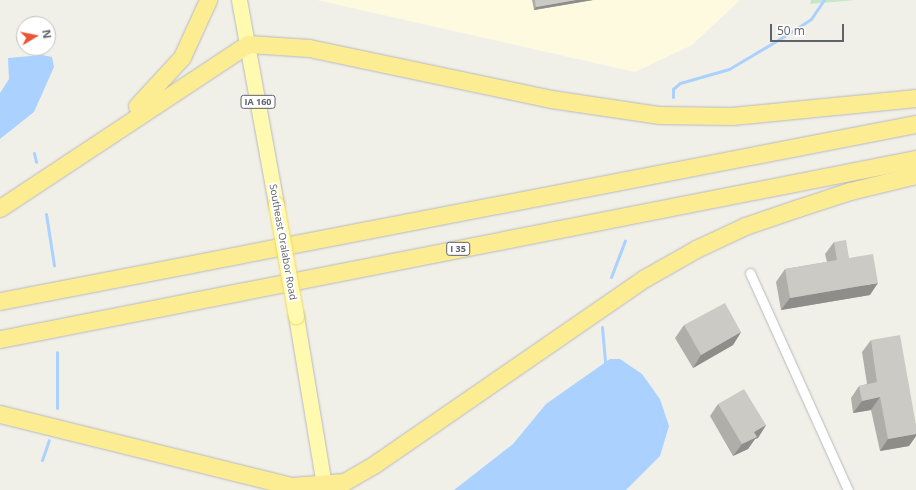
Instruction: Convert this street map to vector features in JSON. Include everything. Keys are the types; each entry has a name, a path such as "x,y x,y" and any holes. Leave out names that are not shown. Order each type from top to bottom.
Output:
{"highway":[{"path":"61,167 136,107 170,74 193,39 208,0"},
{"path":"0,208 248,44 309,48 551,99 660,115 732,116 916,98"},
{"path":"0,301 916,124"},
{"name":"I 35","path":"0,339 916,159"},
{"path":"0,414 291,486 324,485 344,482 375,464 632,286 696,249 745,226 828,198 916,175"}],"main road":[{"name":"Southeast Oralabor Road","path":"240,0 296,316 324,485"}],"street":[{"path":"750,272 848,490"}],"shaded area":[{"path":"317,0 740,0 692,45 635,72"}],"green space":[{"path":"811,0 856,0 810,4"}],"water":[{"path":"47,56 52,57 54,67 34,112 0,139 0,93 9,79 8,58"},
{"path":"610,359 620,359 642,374 660,399 669,426 660,456 626,490 454,490 513,444 546,404"}],"building":[{"path":"535,0 576,0 536,7"},
{"path":"846,240 849,258 873,254 878,283 790,298 785,269 837,260 834,242"},
{"path":"725,303 741,332 701,355 684,325"},
{"path":"900,335 916,425 916,434 888,439 880,397 862,401 859,386 877,382 871,340"},
{"path":"744,389 766,425 754,432 757,437 742,444 718,404"}],"waterway":[{"path":"673,97 673,89 680,83 729,69 788,34 811,19 824,0"},
{"path":"34,153 36,162"},
{"path":"46,214 54,265"},
{"path":"611,277 625,241"},
{"path":"602,327 605,362"},
{"path":"57,352 57,408"},
{"path":"42,460 49,440"}]}
